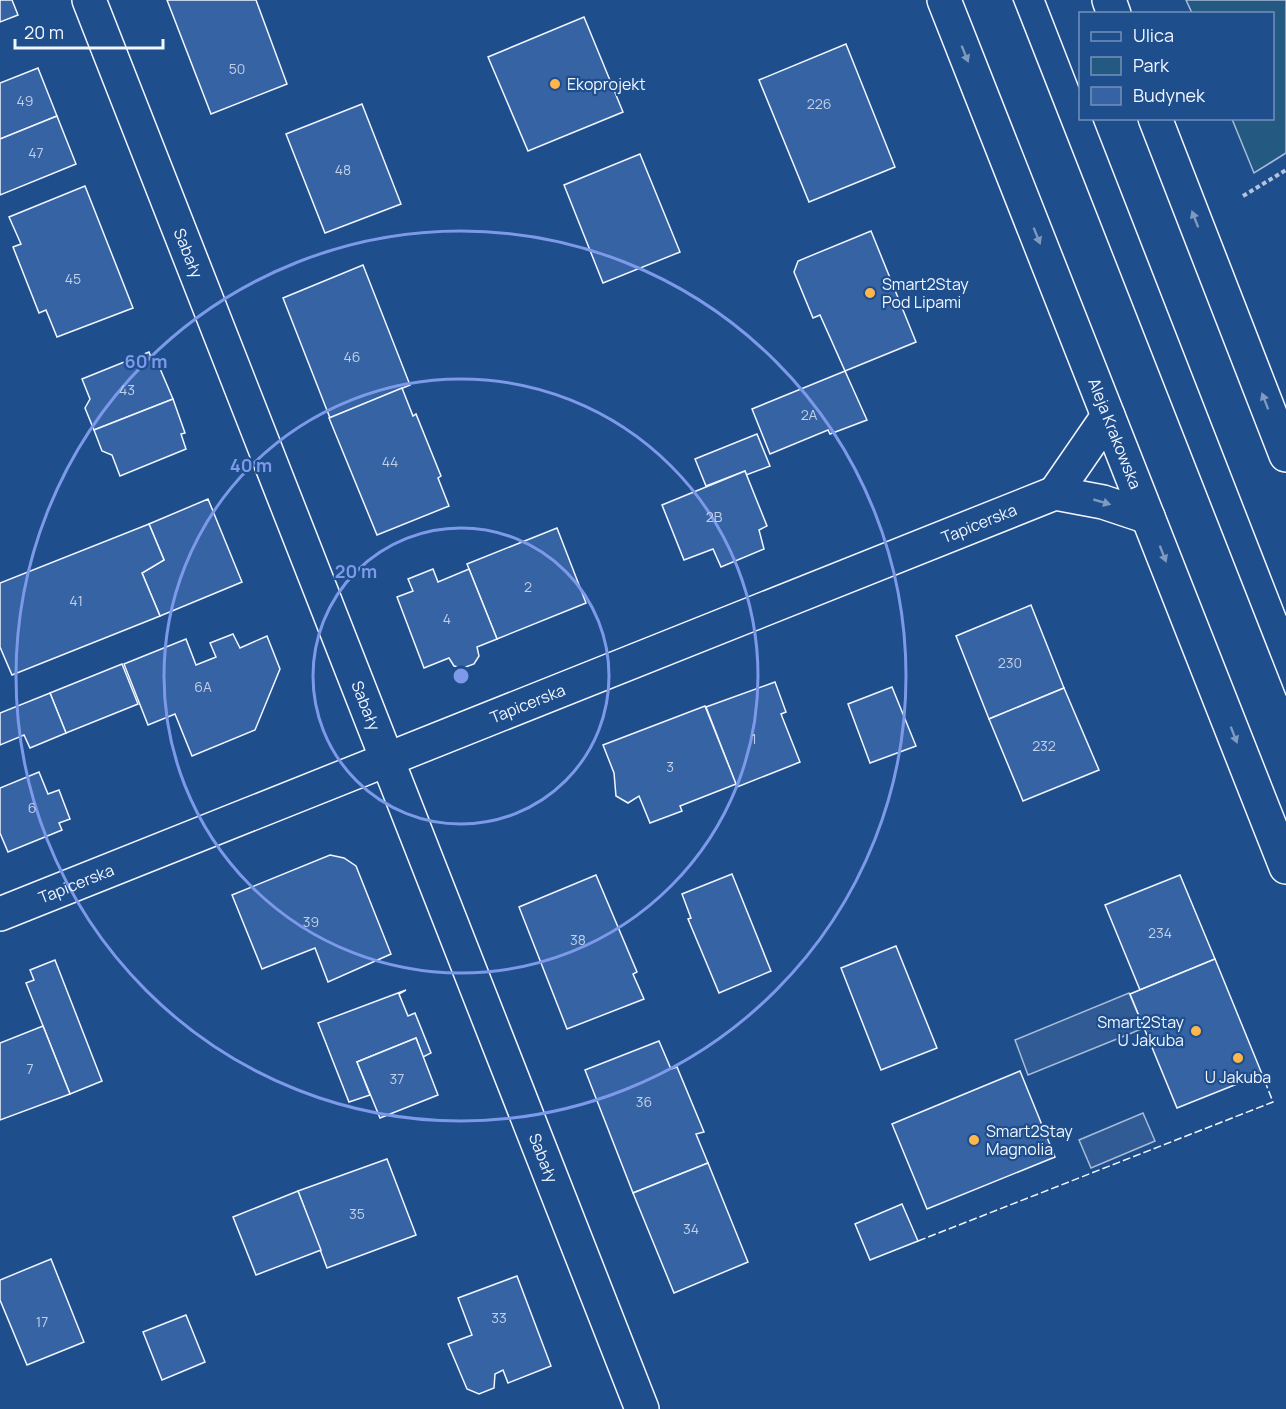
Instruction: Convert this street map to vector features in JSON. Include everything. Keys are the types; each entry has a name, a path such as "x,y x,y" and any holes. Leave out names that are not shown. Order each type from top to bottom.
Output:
{"street":[{"name":"Sabały","path":"89,0 642,1409"},
{"name":"Aleja Krakowska","path":"944,0 1286,867"},
{"path":"1156,120 1286,455"},
{"path":"1108,416 1055,493 1102,502 1148,517"},
{"name":"Tapicerska","path":"0,914 1055,493"}],"path":[{"path":"1243,196 1286,170"}],"green space":[{"path":"1186,0 1286,0 1286,153 1254,173 1232,120 1274,120 1274,12 1192,12"}],"shaded area":[{"path":"1129,993 1144,1028 1028,1075 1015,1040"},
{"path":"1143,1113 1155,1141 1091,1168 1079,1140"}],"building":[{"path":"0,0 12,0 18,15 0,22"},
{"path":"167,0 256,0 287,84 211,114"},
{"name":"Ekoprojekt","path":"584,17 623,112 528,151 488,57"},
{"path":"846,44 895,167 809,202 759,80"},
{"path":"38,68 57,116 0,139 0,83"},
{"path":"362,104 401,204 325,233 286,134"},
{"path":"57,116 76,164 0,195 0,139"},
{"path":"640,154 680,252 603,283 564,185"},
{"path":"85,186 133,308 57,337 46,310 39,313 13,247 21,244 9,217"},
{"path":"871,231 916,342 845,371 820,315 813,318 794,272 798,261"},
{"path":"363,265 410,385 330,418 283,298"},
{"path":"149,352 154,365 158,364 173,399 94,430 85,408 90,399 82,379"},
{"path":"845,371 867,420 830,434 828,430 770,454 752,409"},
{"path":"402,388 413,416 416,414 441,476 438,478 449,506 377,535 329,418"},
{"path":"173,399 185,433 181,434 186,449 120,476 112,455 102,451 94,430"},
{"path":"757,434 770,466 746,475 745,471 706,486 695,459"},
{"path":"745,471 767,526 759,530 764,549 721,567 713,549 684,560 662,505"},
{"path":"208,499 242,582 160,616 142,573 164,560 149,524"},
{"path":"149,524 164,560 142,573 160,616 12,675 0,647 0,583"},
{"path":"557,528 586,603 497,639 467,564"},
{"path":"433,569 438,582 469,569 497,639 477,647 479,656 474,664 463,668 454,666 449,658 424,668 397,597 413,591 408,579"},
{"path":"1031,605 1064,688 989,719 956,636"},
{"path":"233,634 240,648 267,636 280,669 255,730 192,756 175,714 148,725 124,664 186,639 196,665 216,657 210,643"},
{"path":"122,664 138,704 66,733 50,693"},
{"path":"775,682 786,712 781,714 800,762 737,787 706,707"},
{"path":"892,687 916,746 870,763 848,704"},
{"path":"1064,688 1099,770 1023,801 989,719"},
{"path":"50,693 66,733 30,748 24,735 0,745 0,713"},
{"path":"705,706 736,784 680,806 682,811 650,823 639,796 628,803 616,796 614,773 603,745"},
{"path":"39,772 48,794 59,790 70,819 59,823 62,830 8,852 0,833 0,788"},
{"path":"330,855 344,858 356,866 391,954 328,982 315,948 262,969 232,895"},
{"path":"732,874 771,971 719,993 688,919 691,918 682,894"},
{"path":"596,875 637,972 633,974 644,999 567,1029 519,907"},
{"path":"1180,875 1215,959 1140,990 1105,905"},
{"path":"896,946 937,1048 881,1070 841,968"},
{"path":"1215,959 1262,1074 1177,1108 1130,994"},
{"path":"55,960 102,1081 70,1094 26,983 34,980 30,970"},
{"path":"406,990 399,994 408,1016 415,1013 431,1053 423,1057 416,1038 357,1062 370,1095 349,1102 318,1023"},
{"path":"43,1026 70,1094 0,1120 0,1043"},
{"path":"416,1038 438,1095 380,1118 357,1062"},
{"path":"659,1041 671,1069 677,1067 704,1132 696,1134 708,1163 633,1193 585,1070"},
{"name":"Smart2Stay Magnolia","path":"1020,1071 1055,1157 927,1209 892,1124"},
{"path":"387,1159 416,1235 327,1268 298,1191"},
{"path":"708,1163 748,1262 674,1293 633,1193"},
{"path":"298,1191 321,1250 256,1275 233,1217"},
{"path":"902,1204 918,1241 870,1260 855,1224"},
{"path":"51,1259 84,1342 27,1365 0,1300 0,1280"},
{"path":"517,1276 551,1366 508,1383 503,1370 495,1374 494,1388 479,1394 467,1389 448,1344 472,1335 458,1298"},
{"path":"186,1315 205,1362 162,1380 143,1332"}],"tram line":[{"path":"1013,0 1286,695"},
{"path":"1045,0 1079,87"},
{"path":"1093,120 1286,615"}],"fence":[{"path":"918,1241 1273,1102 1262,1074"}],"place":[{"name":"Ekoprojekt","path":"555,84"},
{"name":"Smart2Stay Pod Lipami","path":"870,293"},
{"name":"Smart2Stay U Jakuba","path":"1196,1031"},
{"name":"U Jakuba","path":"1238,1058"},
{"name":"Smart2Stay Magnolia","path":"974,1140"}]}
